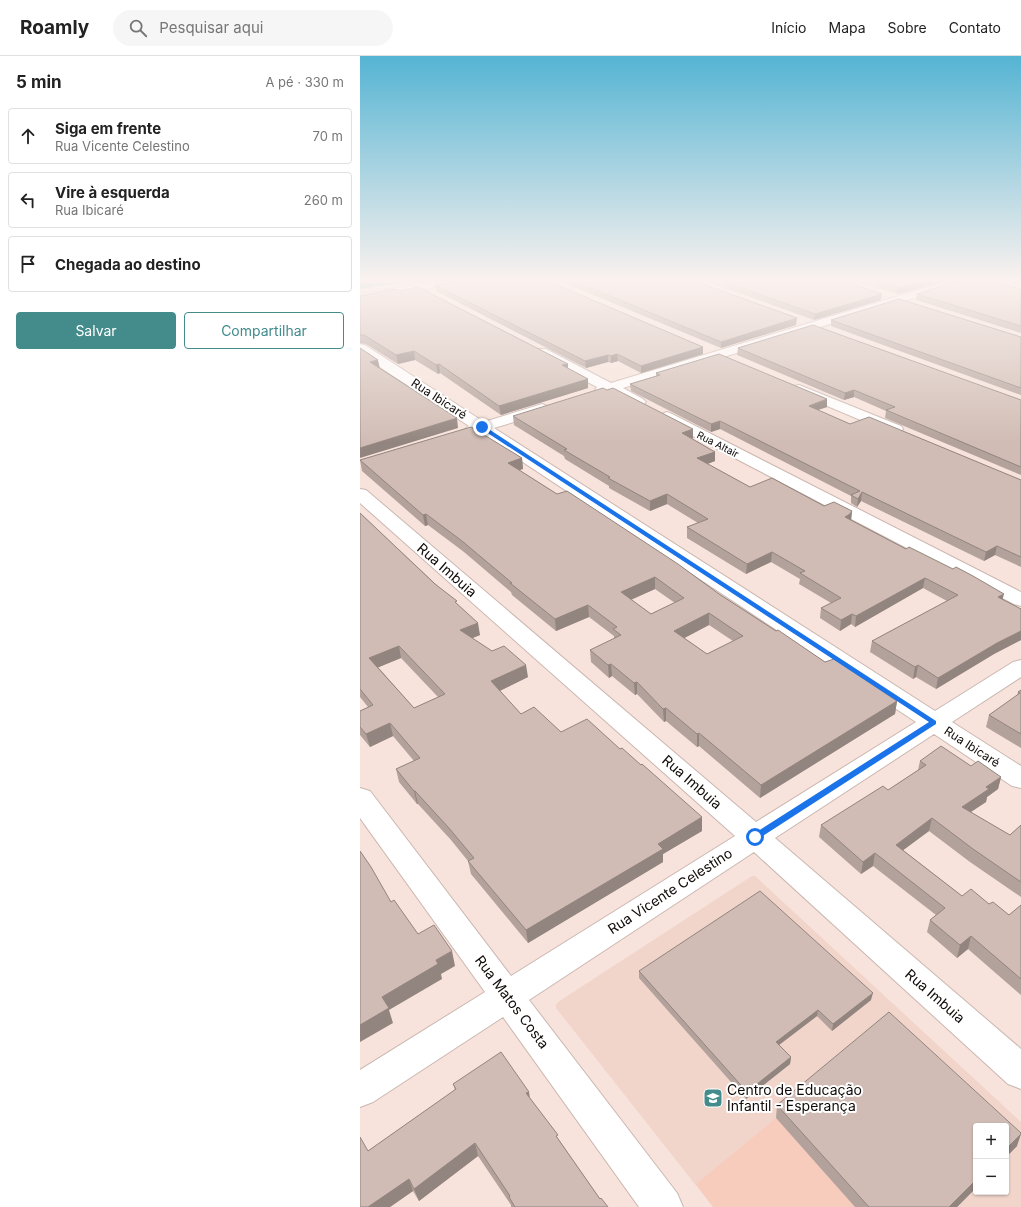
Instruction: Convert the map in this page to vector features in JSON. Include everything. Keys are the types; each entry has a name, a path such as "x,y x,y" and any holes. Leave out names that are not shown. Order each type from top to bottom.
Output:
{"street":[{"path":"587,395 779,336"},
{"name":"Rua Altair","path":"527,345 1021,600"},
{"path":"697,345 740,364"},
{"name":"Rua Ibicaré","path":"360,348 1021,780"},
{"path":"784,382 906,434"},
{"path":"459,434 557,404"},
{"name":"Rua Imbuia","path":"360,494 755,837 1021,1072"},
{"name":"Rua Vicente Celestino","path":"360,1090 1021,667"},
{"name":"Rua Matos Costa","path":"360,798 663,1207"}],"shaded area":[{"path":"752,876 755,876 1021,1122 1021,1207 713,1207 556,1008 558,1002"},
{"path":"776,1118 855,1207 713,1207 696,1184"}],"building":[{"path":"365,336 513,336 568,364 562,365 588,379 499,406 439,364 436,365 414,351 396,355"},
{"path":"535,336 676,336 703,347 641,366 617,354 585,361"},
{"path":"706,336 741,336 721,342"},
{"path":"778,336 843,336 1021,400 1021,467 886,410 895,407 854,390 845,393 738,348"},
{"path":"875,336 1017,336 1021,337 1021,388"},
{"path":"360,348 378,360 370,362 457,418 360,448"},
{"path":"719,354 827,399 809,406 850,424 869,417 1021,480 1021,557 997,546 986,552 862,492 858,499 851,495 860,491 720,421 711,424 630,384 660,375 656,373"},
{"path":"603,388 607,390 613,388 693,429 682,433 715,452 697,458 750,487 772,478 824,506 834,502 852,511 845,517 906,549 909,547 953,569 956,567 1004,594 998,597 1021,609 1021,631 997,643 938,678 918,665 915,667 872,641 958,595 925,578 856,616 852,614 841,620 821,608 841,598 800,573 805,571 772,552 747,564 687,527 708,519 667,494 650,501 608,478 610,477 564,450 567,449 513,416"},
{"path":"471,427 522,458 508,463 557,494 567,491 776,631 778,630 825,662 834,659 897,701 761,785 699,733 697,734 666,708 663,709 637,682 634,683 611,664 608,665 590,650 621,635 613,629 617,627 588,605 555,619 510,583 512,583 462,541 426,514 423,515 360,460","holes":["655,577 684,598 651,614 621,592","709,613 743,636 707,654 674,631"]},
{"path":"360,513 435,584 457,601 455,602 478,623 460,630 492,651 504,646 526,665 491,681 521,714 534,707 561,732 587,719 620,749 622,748 641,765 642,764 702,817 658,844 663,849 526,930 468,861 474,858 396,769 420,758 390,723 366,734 360,727 360,711 373,705 360,689","holes":["399,646 445,694 414,708 369,658"]},
{"path":"1021,690 1021,734 989,715 1020,693 1018,692"},
{"path":"941,746 971,766 978,761 1001,777 986,787 989,789 962,807 1010,835 1021,825 1021,882 973,849 932,818 896,845 962,896 971,889 989,904 993,902 1009,915 1021,905 1021,979 971,936 960,945 930,920 945,908 875,853 863,862 821,825 883,786 888,790 926,765 920,761"},
{"path":"360,851 391,902 394,900 418,934 434,925 452,951 436,960 438,964 382,997 389,1008 360,1025"},
{"path":"760,891 873,993 833,1024 818,1010 776,1042 791,1057 747,1092 639,971"},
{"path":"889,1012 1021,1134 1009,1146 1009,1123 973,1123 973,1183 949,1207 869,1207 777,1105"},
{"path":"501,1052 529,1092 526,1093 558,1135 556,1136 600,1199 601,1198 608,1207 515,1207 509,1197 510,1196 475,1143 414,1189 409,1179 368,1207 360,1207 360,1137 368,1151 456,1089 453,1084"}],"place":[{"name":"Centro de Educação Infantil - Esperança","path":"713,1098"}],"route":[{"path":"482,427 934,722 755,837"}]}
